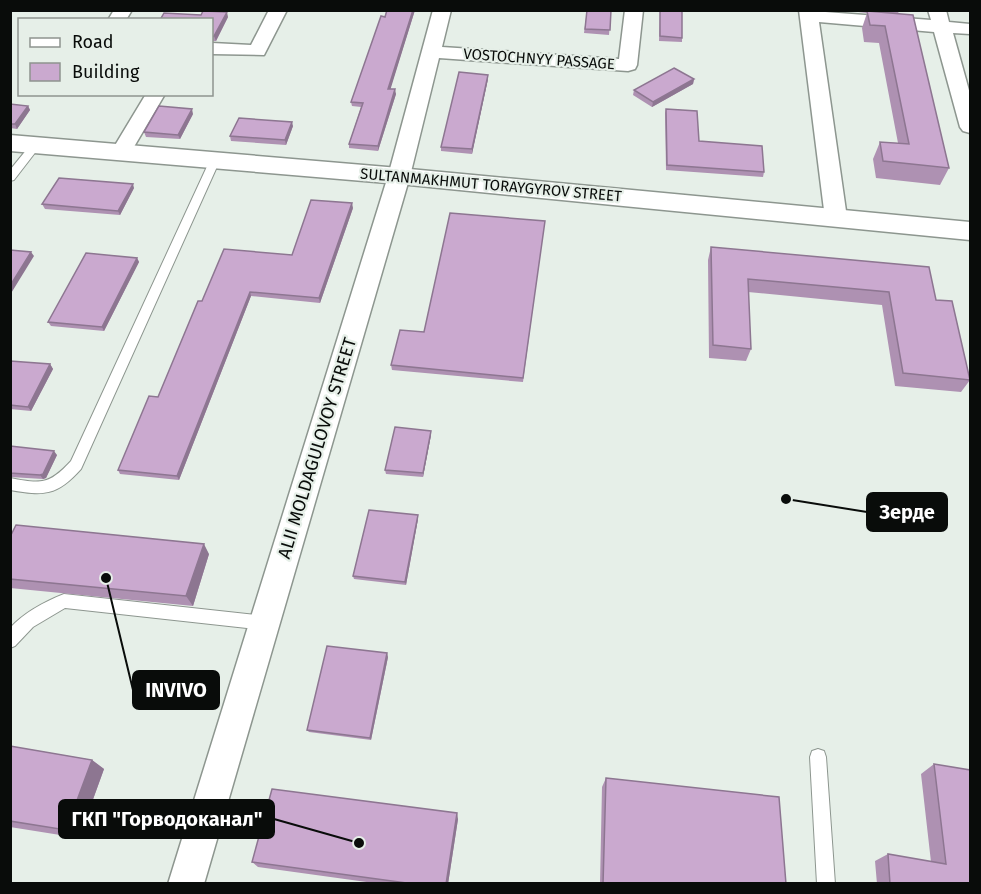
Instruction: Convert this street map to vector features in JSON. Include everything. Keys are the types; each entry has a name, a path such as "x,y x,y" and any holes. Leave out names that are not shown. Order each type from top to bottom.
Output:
{"street":[{"path":"213,49 257,51 278,10"},
{"name":"ALII MOLDAGULOVOY STREET","path":"186,884 399,176 442,10"},
{"name":"VOSTOCHNYY PASSAGE","path":"431,52 628,65 634,10"},
{"path":"836,218 808,13 940,19 970,29"},
{"path":"940,19 970,127"},
{"path":"121,152 155,96"},
{"name":"SULTANMAKHMUT TORAYGYROV STREET","path":"23,144 399,176 970,231"}],"lane":[{"path":"10,178 23,144"},
{"path":"10,484 44,490 64,479 76,465 215,160"},
{"path":"10,641 43,609 64,601 264,623"},
{"path":"818,757 826,884"}],"building":[{"path":"387,10 413,10 388,89 395,89 378,146 349,144 363,103 351,102 381,16 385,17"},
{"path":"587,10 611,10 610,30 585,29"},
{"path":"660,10 682,10 682,38 660,36"},
{"path":"203,11 227,12 213,36 213,18 161,18 164,13 201,15"},
{"path":"867,11 913,15 949,168 883,161 880,142 909,144 885,26 870,25"},
{"path":"674,68 694,79 653,102 634,90"},
{"path":"459,72 488,75 472,149 441,147"},
{"path":"10,104 28,106 15,124 10,124"},
{"path":"159,106 192,109 178,135 144,132"},
{"path":"666,109 697,111 699,141 762,146 764,172 667,165"},
{"path":"239,118 292,122 285,140 230,136"},
{"path":"59,178 133,184 118,211 42,204"},
{"path":"311,200 352,203 319,298 250,292 177,476 118,470 149,396 158,397 198,301 202,301 224,249 292,255"},
{"path":"450,213 545,221 523,378 391,365 400,330 424,332"},
{"path":"711,247 929,267 936,300 952,301 970,380 903,373 889,292 748,279 751,349 713,345"},
{"path":"10,250 31,252 10,286"},
{"path":"86,253 137,258 102,327 48,322"},
{"path":"10,361 50,364 28,407 10,405"},
{"path":"395,427 431,431 423,473 385,470"},
{"path":"10,446 54,451 43,474 10,473"},
{"path":"369,510 418,515 405,582 353,576"},
{"path":"16,525 204,544 186,596 10,579 10,537"},
{"path":"327,646 387,653 370,738 307,730"},
{"path":"10,746 92,760 66,830 10,821"},
{"path":"934,764 970,770 970,884 890,884 888,854 946,864"},
{"path":"606,778 779,797 786,884 603,884"},
{"path":"272,789 457,813 446,884 414,884 252,862"}],"place":[{"name":"Зерде","path":"786,499"},
{"name":"INVIVO","path":"106,578"},
{"name":"ГКП \"Горводоканал\"","path":"359,843"}]}
